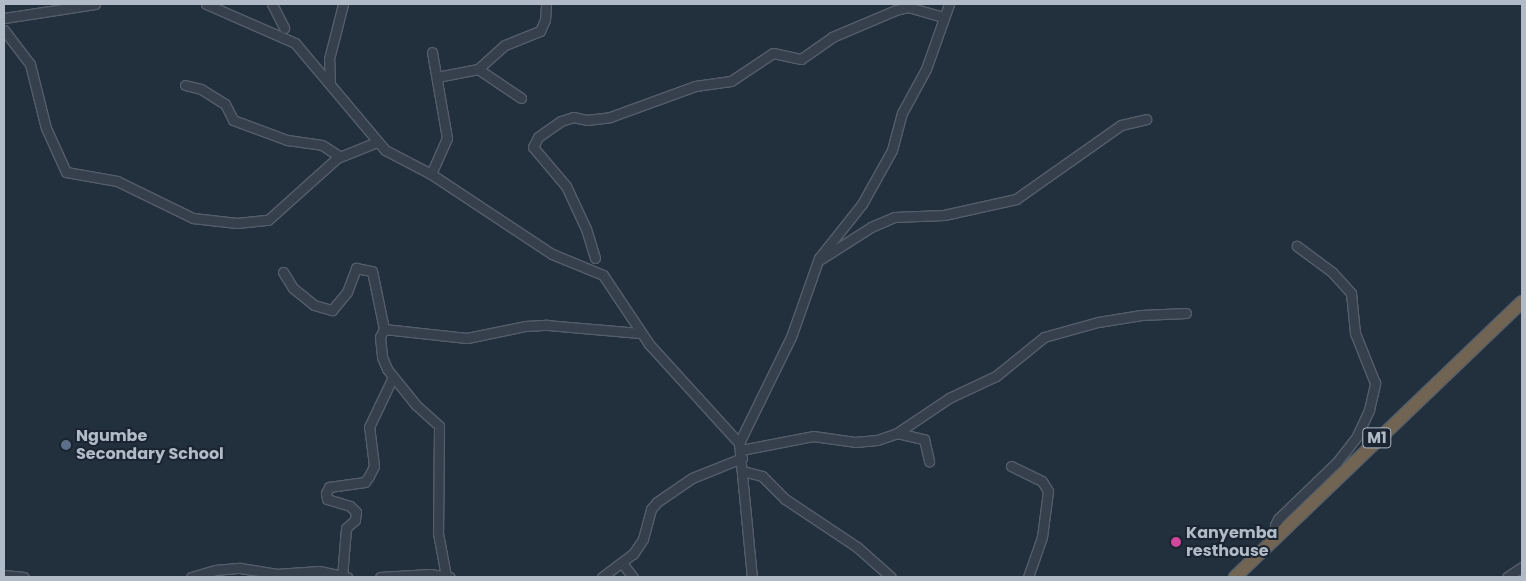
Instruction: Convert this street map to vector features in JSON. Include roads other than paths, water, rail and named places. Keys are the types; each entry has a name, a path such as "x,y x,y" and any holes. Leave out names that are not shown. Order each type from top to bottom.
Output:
{"highway":[{"name":"M1","path":"1235,577 1522,302"}],"street":[{"path":"4,18 95,4"},
{"path":"206,4 290,39 378,142 397,158 431,174 552,254 600,273 641,333 741,450 744,470 745,524 752,577"},
{"path":"272,4 284,28"},
{"path":"330,84 329,59 343,4"},
{"path":"437,77 478,69 505,45 540,32 545,20 546,4"},
{"path":"741,450 791,337 818,263 832,240 862,204 884,166 902,113 926,69 949,4"},
{"path":"595,258 586,228 566,186 533,147 538,137 573,117 587,120 610,118 696,86 731,81 773,53 801,58 832,37 894,7 908,7 944,17"},
{"path":"4,30 30,64 46,128 69,174 117,180 193,218 258,222 274,216 339,156 378,142"},
{"path":"431,174 447,138 432,52"},
{"path":"478,69 521,98"},
{"path":"186,85 201,89 226,104 233,120 287,140 322,146 339,156"},
{"path":"818,263 871,227 894,217 944,215 1016,199 1121,125 1146,119"},
{"path":"1276,538 1278,519 1337,462 1358,436 1370,410 1375,383 1355,334 1351,293 1332,272 1297,246"},
{"path":"284,272 293,288 314,305 332,310 347,292 356,268 372,271 384,328 380,337 382,357 393,377 416,405 439,426 438,533 448,577 380,577"},
{"path":"602,577 622,563 643,539 651,509 656,502 692,478 741,450 813,436 864,442 897,433 949,398 996,376 1044,337 1098,322 1141,315 1186,313"},
{"path":"384,328 467,338 525,326 547,325 641,333"},
{"path":"337,577 346,528 355,520 356,512 350,506 327,499 326,493 329,487 365,482 369,476 374,466 369,427 393,377"},
{"path":"897,433 924,439 929,461"},
{"path":"1011,466 1042,481 1048,491 1042,537 1028,577"},
{"path":"744,470 762,476 785,499 858,547 891,577"},
{"path":"622,563 633,577"},
{"path":"1507,577 1522,567"},
{"path":"191,577 216,570 240,568 272,576 319,572 337,577 347,577"},
{"path":"4,575 24,577"}],"place":[{"name":"Ngumbe Secondary School","path":"66,445"},
{"name":"Kanyemba resthouse","path":"1176,542"}]}
